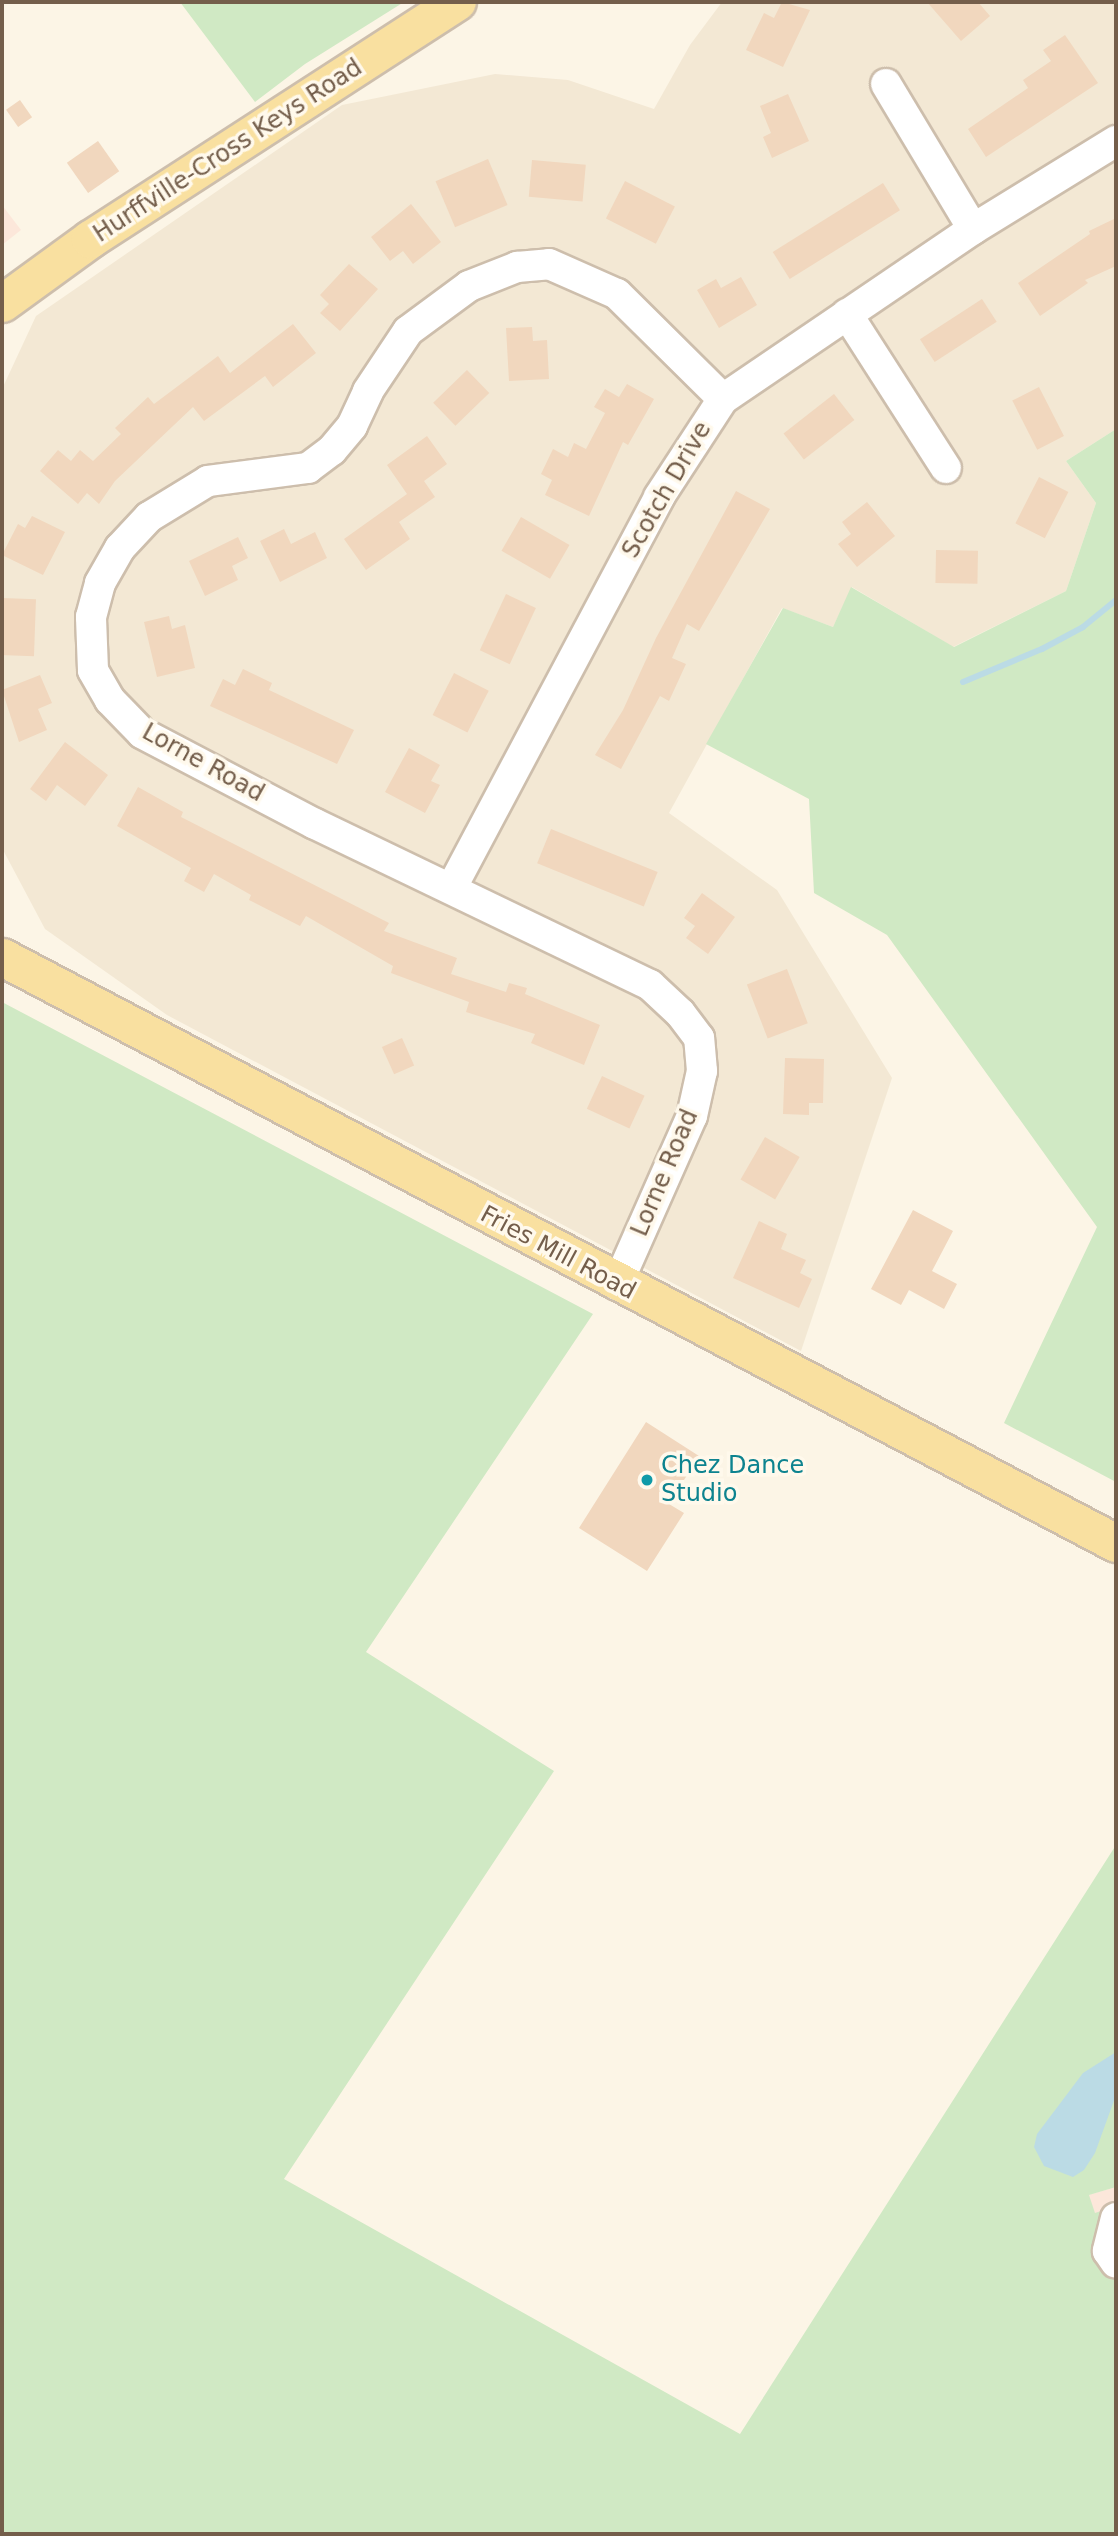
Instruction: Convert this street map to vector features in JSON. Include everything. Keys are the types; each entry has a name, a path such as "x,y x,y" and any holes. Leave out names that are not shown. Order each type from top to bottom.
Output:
{"main road":[{"name":"Hurffville-Cross Keys Road","path":"2,303 90,239 457,2"},
{"name":"Fries Mill Road","path":"2,957 617,1285 1116,1544"}],"street":[{"path":"886,84 973,229"},
{"name":"Scotch Drive","path":"452,887 659,497 723,399 973,229 1116,141"},
{"name":"Lorne Road","path":"617,1285 692,1116 702,1071 699,1038 680,1013 650,985 452,887 315,824 142,733 110,700 93,670 91,618 100,583 120,548 149,517 178,496 208,481 308,468 332,450 352,426 368,391 408,331 469,286 517,267 549,264 617,294 723,399"},
{"path":"847,314 946,468"},
{"path":"1116,2218 1108,2251 1116,2263"}],"shaded area":[{"path":"722,2 1116,2 1116,429 1066,461 1096,503 1066,591 953,647 852,587 833,627 782,608 669,813 777,890 892,1078 801,1351 167,1015 45,929 2,848 2,389 36,316 342,105 495,74 568,80 654,109 690,45"},
{"path":"2,205 21,230 2,245"},
{"path":"1116,2187 1116,2283 1096,2254 1097,2228 1104,2211 1095,2214 1088,2195"}],"green space":[{"path":"180,2 404,2 305,64 255,102"},
{"path":"1116,429 1116,1482 1004,1423 1097,1227 887,935 814,893 809,799 706,744 783,608 833,627 851,587 954,647 1066,591 1096,503 1066,461"},
{"path":"2,1002 593,1314 366,1652 554,1771 284,2179 740,2434 1116,1845 1116,2187 1089,2195 1095,2213 1104,2210 1097,2228 1096,2254 1116,2283 1116,2534 2,2534"}],"water":[{"path":"1116,2052 1116,2095 1095,2153 1084,2170 1073,2177 1044,2166 1034,2147 1037,2134 1083,2073"}],"building":[{"path":"782,2 810,10 783,67 746,50 764,13 774,18"},
{"path":"927,2 978,2 990,16 961,41"},
{"path":"1065,35 1098,83 986,157 968,129 1028,88 1023,80 1051,61 1043,50"},
{"path":"788,94 809,141 772,158 763,137 771,133 760,106"},
{"path":"20,100 32,117 18,127 6,110"},
{"path":"98,141 119,171 88,193 67,163"},
{"path":"488,159 508,205 455,227 436,181"},
{"path":"532,160 586,165 583,202 529,197"},
{"path":"625,181 675,206 656,244 606,218"},
{"path":"883,183 900,210 790,279 773,252"},
{"path":"411,204 441,242 413,264 403,251 390,261 371,237"},
{"path":"1116,218 1116,266 1085,280 1088,283 1040,316 1018,283 1090,234 1089,231"},
{"path":"349,264 378,289 340,331 320,313 329,304 320,295"},
{"path":"741,277 757,305 719,328 697,290 716,279 721,288"},
{"path":"982,299 997,322 935,362 920,339"},
{"path":"293,324 316,353 273,387 265,376 204,421 193,407 115,481 99,504 87,493 78,504 40,471 58,450 71,461 80,450 93,461 121,434 115,428 148,397 154,404 218,356 230,373"},
{"path":"532,327 533,341 547,340 549,379 509,381 506,328"},
{"path":"467,370 489,393 455,426 433,403"},
{"path":"627,384 654,399 628,445 623,442 589,516 545,495 552,480 541,474 553,449 568,457 574,443 586,449 605,413 594,407 605,389 619,397"},
{"path":"1039,387 1064,436 1037,450 1012,401"},
{"path":"834,394 854,420 804,459 784,433"},
{"path":"427,436 447,464 424,481 435,497 399,522 410,539 366,570 344,539 407,494 387,465"},
{"path":"1039,477 1068,492 1045,538 1015,523"},
{"path":"736,491 770,509 699,631 687,624 672,658 686,664 669,701 660,696 621,769 595,755 623,710 656,638"},
{"path":"867,502 895,536 857,567 838,544 851,534 842,522"},
{"path":"32,516 65,532 43,575 2,555 18,524 25,528"},
{"path":"521,517 569,545 550,579 502,551"},
{"path":"284,529 291,544 315,532 327,558 280,582 260,541"},
{"path":"238,537 248,558 232,566 238,580 205,596 189,561"},
{"path":"936,550 978,551 977,584 935,583"},
{"path":"506,594 536,608 510,664 480,650"},
{"path":"2,598 36,599 34,656 2,655"},
{"path":"169,616 172,629 185,625 195,668 157,677 144,622"},
{"path":"243,669 272,683 269,690 354,730 337,764 210,706 223,679 235,685"},
{"path":"454,673 489,691 467,733 433,715"},
{"path":"40,675 52,703 38,709 47,730 19,742 2,690"},
{"path":"65,742 108,775 85,806 57,785 46,801 30,789"},
{"path":"409,748 440,765 431,781 440,785 425,813 385,792"},
{"path":"138,787 183,812 181,817 389,923 384,931 457,958 451,974 506,992 509,983 527,988 525,994 600,1025 584,1065 531,1043 535,1034 466,1012 469,1002 391,973 393,966 306,916 300,926 249,900 251,895 214,874 204,892 184,881 191,868 117,826"},
{"path":"551,829 658,872 644,906 537,863"},
{"path":"702,893 735,917 708,954 686,938 695,926 684,918"},
{"path":"787,969 808,1023 768,1039 747,984"},
{"path":"402,1038 414,1065 394,1074 382,1047"},
{"path":"785,1058 824,1059 823,1103 809,1103 809,1115 783,1114"},
{"path":"602,1076 645,1096 629,1128 587,1109"},
{"path":"765,1137 800,1157 775,1199 740,1179"},
{"path":"913,1210 953,1231 932,1271 957,1284 944,1309 909,1290 901,1305 871,1289"},
{"path":"759,1221 787,1234 781,1249 806,1260 800,1273 812,1279 799,1308 733,1278"},
{"name":"Chez Dance Studio","path":"646,1422 699,1456 669,1504 684,1513 647,1571 579,1528"}],"waterway":[{"path":"963,682 1042,649 1083,627 1116,600"}],"place":[{"name":"Chez Dance Studio","path":"647,1480"}]}
